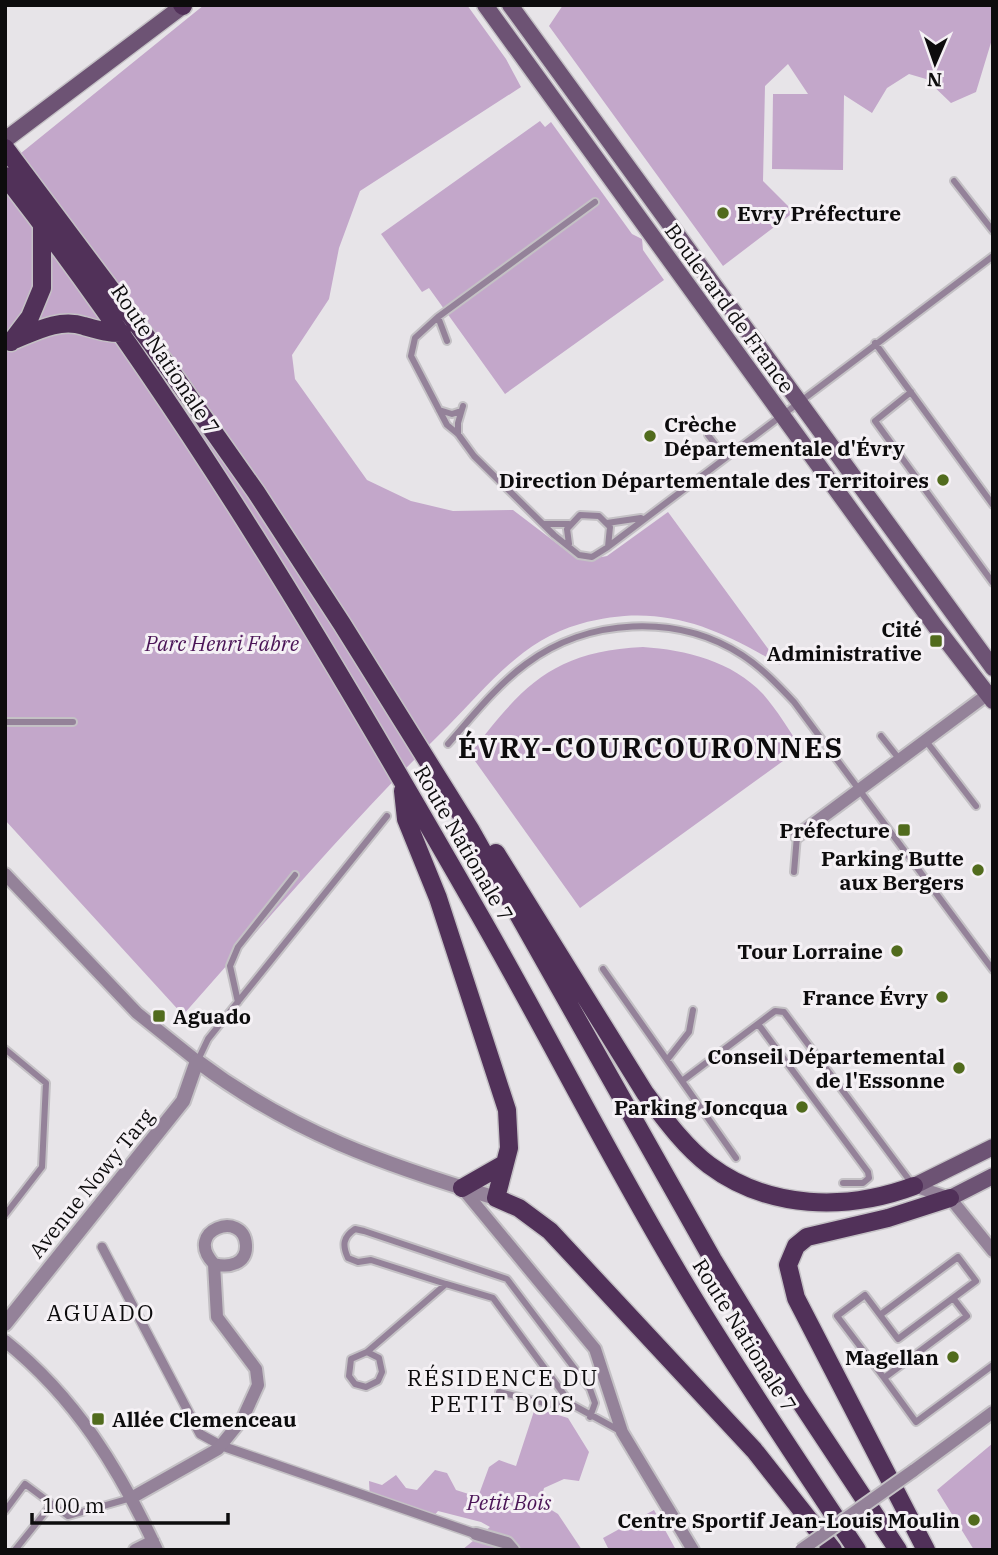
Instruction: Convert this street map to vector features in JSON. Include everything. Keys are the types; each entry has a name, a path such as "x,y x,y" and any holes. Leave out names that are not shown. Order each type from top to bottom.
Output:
{"main road":[{"name":"Boulevard de France","path":"485,5 781,415 991,695"},
{"name":"Boulevard de France","path":"510,5 993,668"},
{"path":"5,140 183,6"},
{"name":"Route Nationale 7","path":"9,162 42,223 122,333 262,546 480,915 684,1283 858,1550"},
{"name":"Route Nationale 7","path":"9,162 85,251 256,492 342,624 470,829 713,1260 797,1397 898,1550"},
{"path":"8,343 30,317 43,288 42,223"},
{"path":"8,343 40,329 68,324 83,325 98,332 122,333"},
{"path":"402,783 406,819 438,898 507,1110 509,1148 496,1198 519,1209 550,1231 754,1450 833,1550"},
{"path":"470,829 491,844 645,1093 674,1130 708,1165 746,1188 796,1200 843,1205 891,1195 993,1147"},
{"path":"462,1188 504,1164"},
{"path":"926,1550 796,1298 788,1265 796,1246 807,1237 888,1218 950,1198 993,1176"}],"street":[{"path":"797,836 991,695"},
{"path":"5,874 137,1013 239,1093 340,1146 496,1198 494,1224"},
{"name":"Avenue Nowy Targ","path":"5,1324 183,1101 197,1061"},
{"path":"914,1186 950,1198 993,1251"},
{"path":"462,1188 595,1349 622,1432 693,1550"},
{"path":"102,1247 200,1434 222,1446 507,1543 513,1550"},
{"path":"133,1497 209,1456 222,1446 243,1418 255,1392 258,1377 256,1369 222,1327 218,1317 214,1264"},
{"path":"5,1341 28,1360 81,1417 133,1497 155,1545 135,1550"},
{"path":"802,1550 993,1412"}],"lane":[{"path":"954,181 993,231"},
{"path":"569,544 542,524 447,425 411,356 415,338 438,317 595,202"},
{"path":"569,524 566,536 574,552 584,557 599,555 629,533 643,518 993,256"},
{"path":"438,317 447,341"},
{"path":"875,343 993,505"},
{"path":"911,392 875,421 993,583"},
{"path":"439,410 452,414 462,409 458,434"},
{"path":"708,435 725,457"},
{"path":"542,524 569,524 587,513 599,516 607,523 611,536 608,547"},
{"path":"607,523 643,518"},
{"path":"447,744 506,680 551,647 606,629 636,626 668,629 721,643 764,672 794,702 993,970"},
{"path":"5,722 74,722"},
{"path":"881,736 900,760"},
{"path":"926,740 976,806"},
{"path":"197,1061 208,1039 387,816"},
{"path":"794,872 797,836"},
{"path":"238,1002 230,967 238,947 295,875"},
{"path":"603,969 736,1158"},
{"path":"667,1060 690,1032 693,1010"},
{"path":"681,1081 775,1011 788,1015 914,1186"},
{"path":"758,1024 868,1172 869,1178 863,1183 843,1183"},
{"path":"737,1040 742,1046"},
{"path":"5,1049 46,1083 42,1167 5,1214"},
{"path":"590,1417 595,1402 590,1389 507,1279 365,1231 355,1229 347,1235 343,1247 348,1258 358,1262 371,1260 494,1298 568,1400 590,1417 622,1432"},
{"path":"880,1315 958,1257 976,1281 898,1339 880,1315 865,1295 837,1315 916,1422 992,1368"},
{"path":"367,1352 379,1358 383,1372 375,1384 366,1387 353,1382 348,1369 354,1356 367,1352 446,1284"},
{"path":"884,1378 967,1316 953,1298"},
{"path":"499,1392 556,1406 568,1400"},
{"path":"5,1511 25,1484 68,1516 133,1497"},
{"path":"15,1550 52,1504"}],"green space":[{"name":"Parc Henri Fabre","path":"204,5 467,5 506,59 521,87 360,191 339,248 329,299 292,355 295,379 367,480 411,501 453,511 513,510 572,555 591,559 607,556 668,512 780,665 709,629 661,617 609,618 559,631 541,641 492,680 379,796 183,1015 5,820 5,166"},
{"path":"563,5 993,5 993,36 976,92 951,103 926,79 909,74 887,88 872,113 844,95 843,170 772,169 773,94 808,94 788,64 765,86 763,181 794,212 723,266 549,26"},
{"path":"540,121 545,127 551,122 632,234 642,239 643,250 664,280 505,394 429,288 422,292 381,234"},
{"path":"643,647 692,654 737,673 763,694 801,748 580,908 470,754 506,709 542,677 585,656"},
{"name":"Petit Bois","path":"535,1408 568,1418 589,1452 579,1481 564,1479 544,1488 540,1503 558,1514 582,1550 462,1550 490,1527 481,1522 438,1511 433,1517 370,1500 369,1481 382,1485 396,1475 406,1488 417,1490 435,1470 447,1473 456,1490 478,1497 489,1467 499,1460 516,1466"},
{"name":"Centre Sportif Jean-Louis Moulin","path":"993,1443 993,1550 974,1550 937,1490"},
{"path":"654,1510 676,1550 609,1550 603,1538"}],"place":[{"name":"Evry Préfecture","path":"723,213"},
{"name":"Crèche Départementale d'Évry","path":"650,436"},
{"name":"Direction Départementale des Territoires","path":"943,480"},
{"name":"Cité Administrative","path":"936,641"},
{"name":"Préfecture","path":"904,830"},
{"name":"Parking Butte aux Bergers","path":"978,870"},
{"name":"Tour Lorraine","path":"897,951"},
{"name":"France Évry","path":"942,997"},
{"name":"Aguado","path":"159,1016"},
{"name":"Conseil Départemental de l'Essonne","path":"959,1068"},
{"name":"Parking Joncqua","path":"802,1107"},
{"name":"Magellan","path":"953,1357"},
{"name":"Allée Clemenceau","path":"98,1419"},
{"name":"Centre Sportif Jean-Louis Moulin","path":"974,1520"}],"district":[{"name":"ÉVRY-COURCOURONNES","path":"651,747"},
{"name":"AGUADO","path":"101,1312"},
{"name":"RÉSIDENCE DU PETIT BOIS","path":"503,1390"}]}
